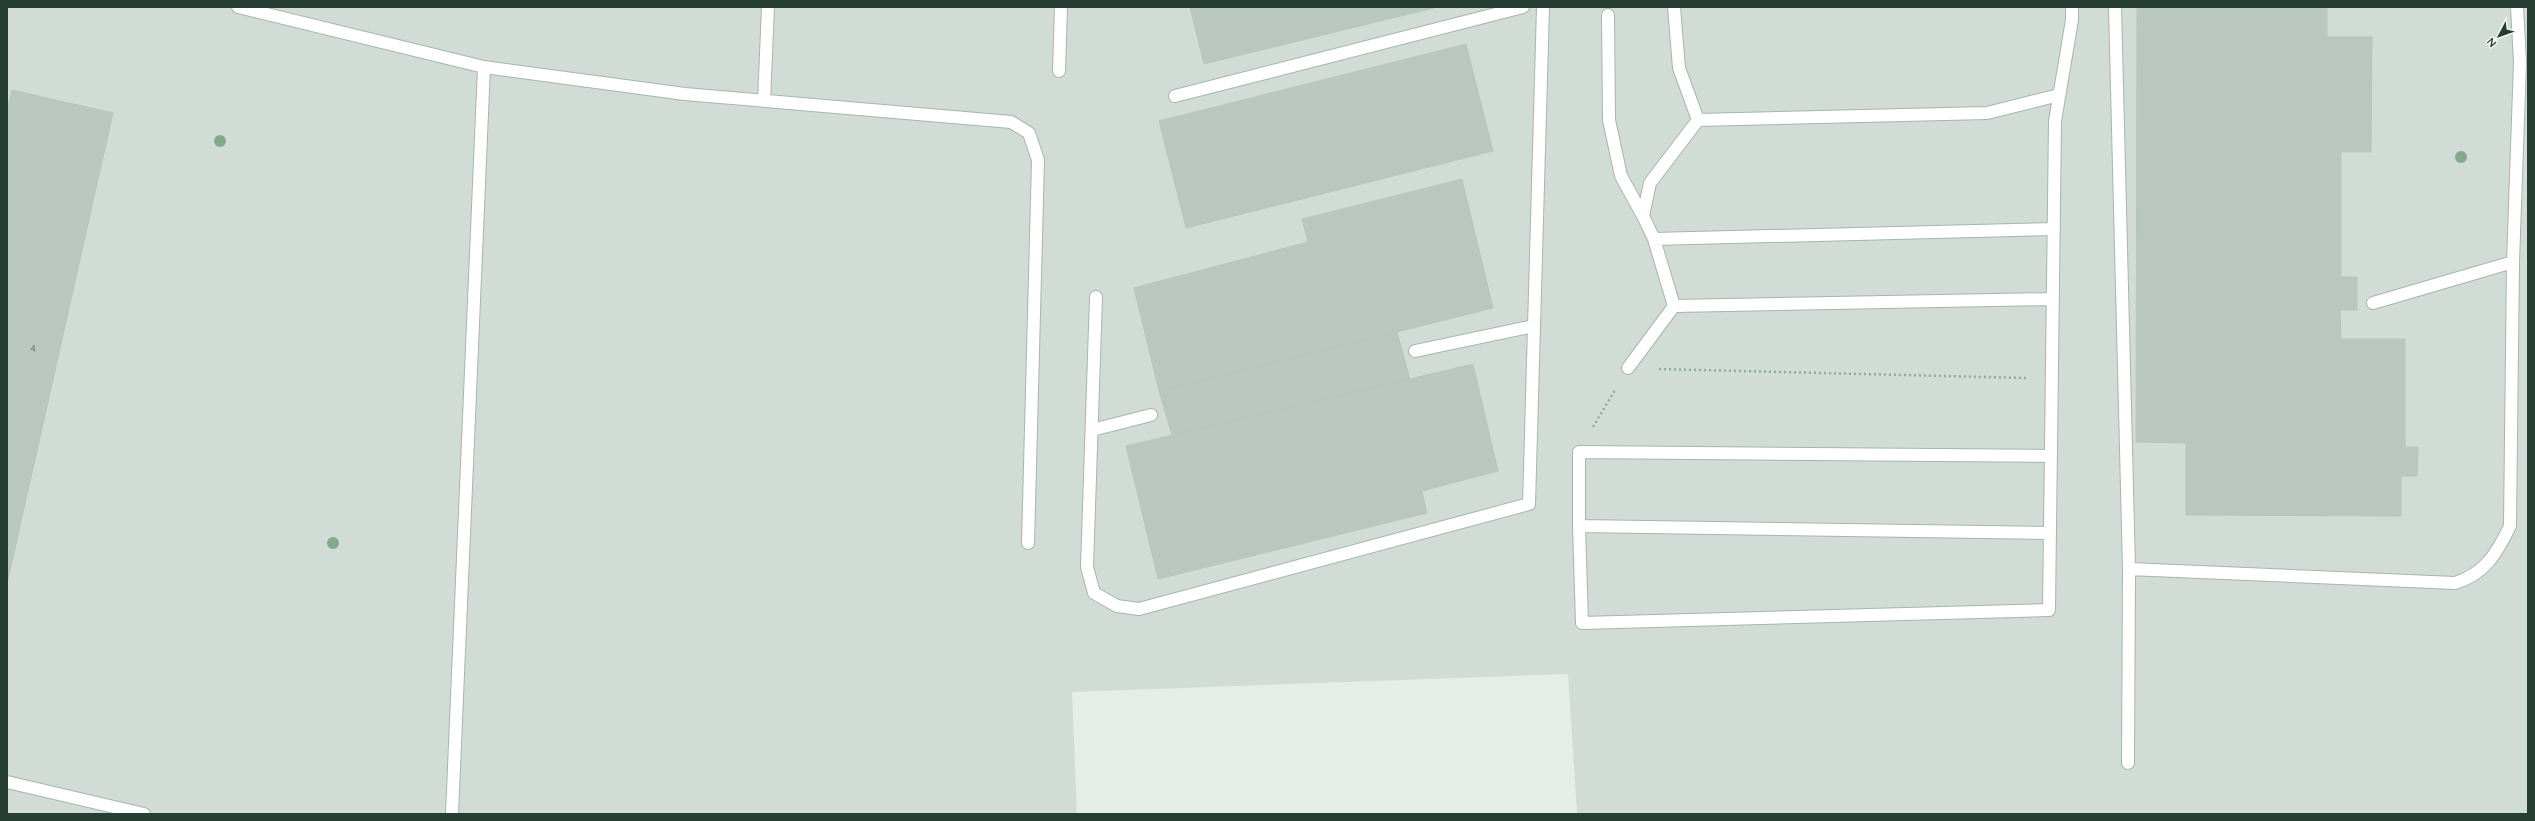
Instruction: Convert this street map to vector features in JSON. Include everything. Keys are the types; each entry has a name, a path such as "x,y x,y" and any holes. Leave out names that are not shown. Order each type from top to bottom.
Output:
{"lane":[{"path":"238,7 484,67 685,94 1011,122 1029,132 1038,160 1028,544"},
{"path":"764,101 768,7"},
{"path":"1060,71 1061,7"},
{"path":"1175,96 1523,7"},
{"path":"1096,296 1087,567 1094,594 1117,606 1139,609 1529,504 1543,7"},
{"path":"1674,7 1679,68 1698,120"},
{"path":"2051,456 1579,452 1579,526 1582,623 2049,610 2054,229 2055,121 2072,20 2072,7"},
{"path":"2115,7 2129,569 2128,763"},
{"path":"2129,569 2455,583 2476,574 2496,555 2510,526 2513,262 2520,62 2517,7"},
{"path":"1608,16 1609,120 1621,176 1654,239 1674,306"},
{"path":"452,814 484,67"},
{"path":"1698,120 1987,113 2059,95"},
{"path":"1643,216 1650,183 1698,120"},
{"path":"1654,239 2054,229"},
{"path":"2373,303 2513,262"},
{"path":"1674,306 2053,299"},
{"path":"1628,368 1674,306"},
{"path":"1415,351 1534,326"},
{"path":"1092,430 1151,415"},
{"path":"1579,526 2050,533"},
{"path":"7,782 144,814"}],"path":[{"path":"1579,452 1628,368 2052,378"}],"shaded area":[{"path":"7,7 2528,7 2528,814 1577,813 1568,674 1072,692 1077,814 7,814"}],"building":[{"path":"1190,7 1438,7 1204,64"},
{"path":"2137,7 2327,7 2327,37 2372,37 2371,152 2341,152 2341,277 2357,277 2357,310 2340,310 2341,339 2405,339 2405,447 2418,447 2417,476 2401,476 2401,516 2186,515 2186,443 2136,442"},
{"path":"1466,44 1493,151 1186,228 1159,121"},
{"path":"12,90 113,113 7,584 7,111"},
{"path":"1462,179 1493,308 1159,391 1134,288 1308,242 1302,219"},
{"path":"1397,332 1410,379 1172,435 1159,391"},
{"path":"1473,364 1498,471 1422,491 1427,513 1158,579 1126,446"}]}
